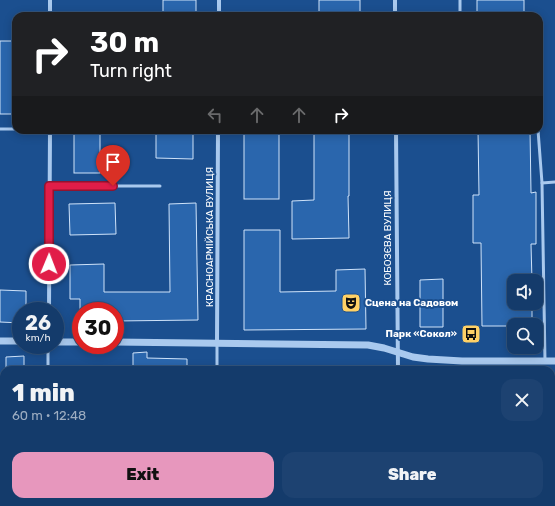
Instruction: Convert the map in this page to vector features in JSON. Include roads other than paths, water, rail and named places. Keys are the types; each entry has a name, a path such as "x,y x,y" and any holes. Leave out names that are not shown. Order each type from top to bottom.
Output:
{"street":[{"path":"50,0 50,12"},
{"path":"218,12 219,0"},
{"path":"395,0 395,12"},
{"path":"48,302 50,134"},
{"name":"КРАСНОАРМІЙСЬКА ВУЛИЦЯ","path":"217,344 218,134"},
{"name":"КОБОЗЄВА ВУЛИЦЯ","path":"396,134 398,366"},
{"path":"0,341 12,342"},
{"path":"124,342 368,345 384,348 413,357 428,359 462,361 555,361"}],"lane":[{"path":"460,0 460,12"},
{"path":"0,129 12,129"},
{"path":"538,134 542,183 545,361"},
{"path":"542,183 555,182"},
{"path":"49,186 160,186"},
{"path":"217,344 217,366"},
{"path":"48,354 48,366"}],"place":[{"name":"Сцена на Садовом","path":"351,303"},
{"name":"Парк «Сокол»","path":"471,334"}]}
